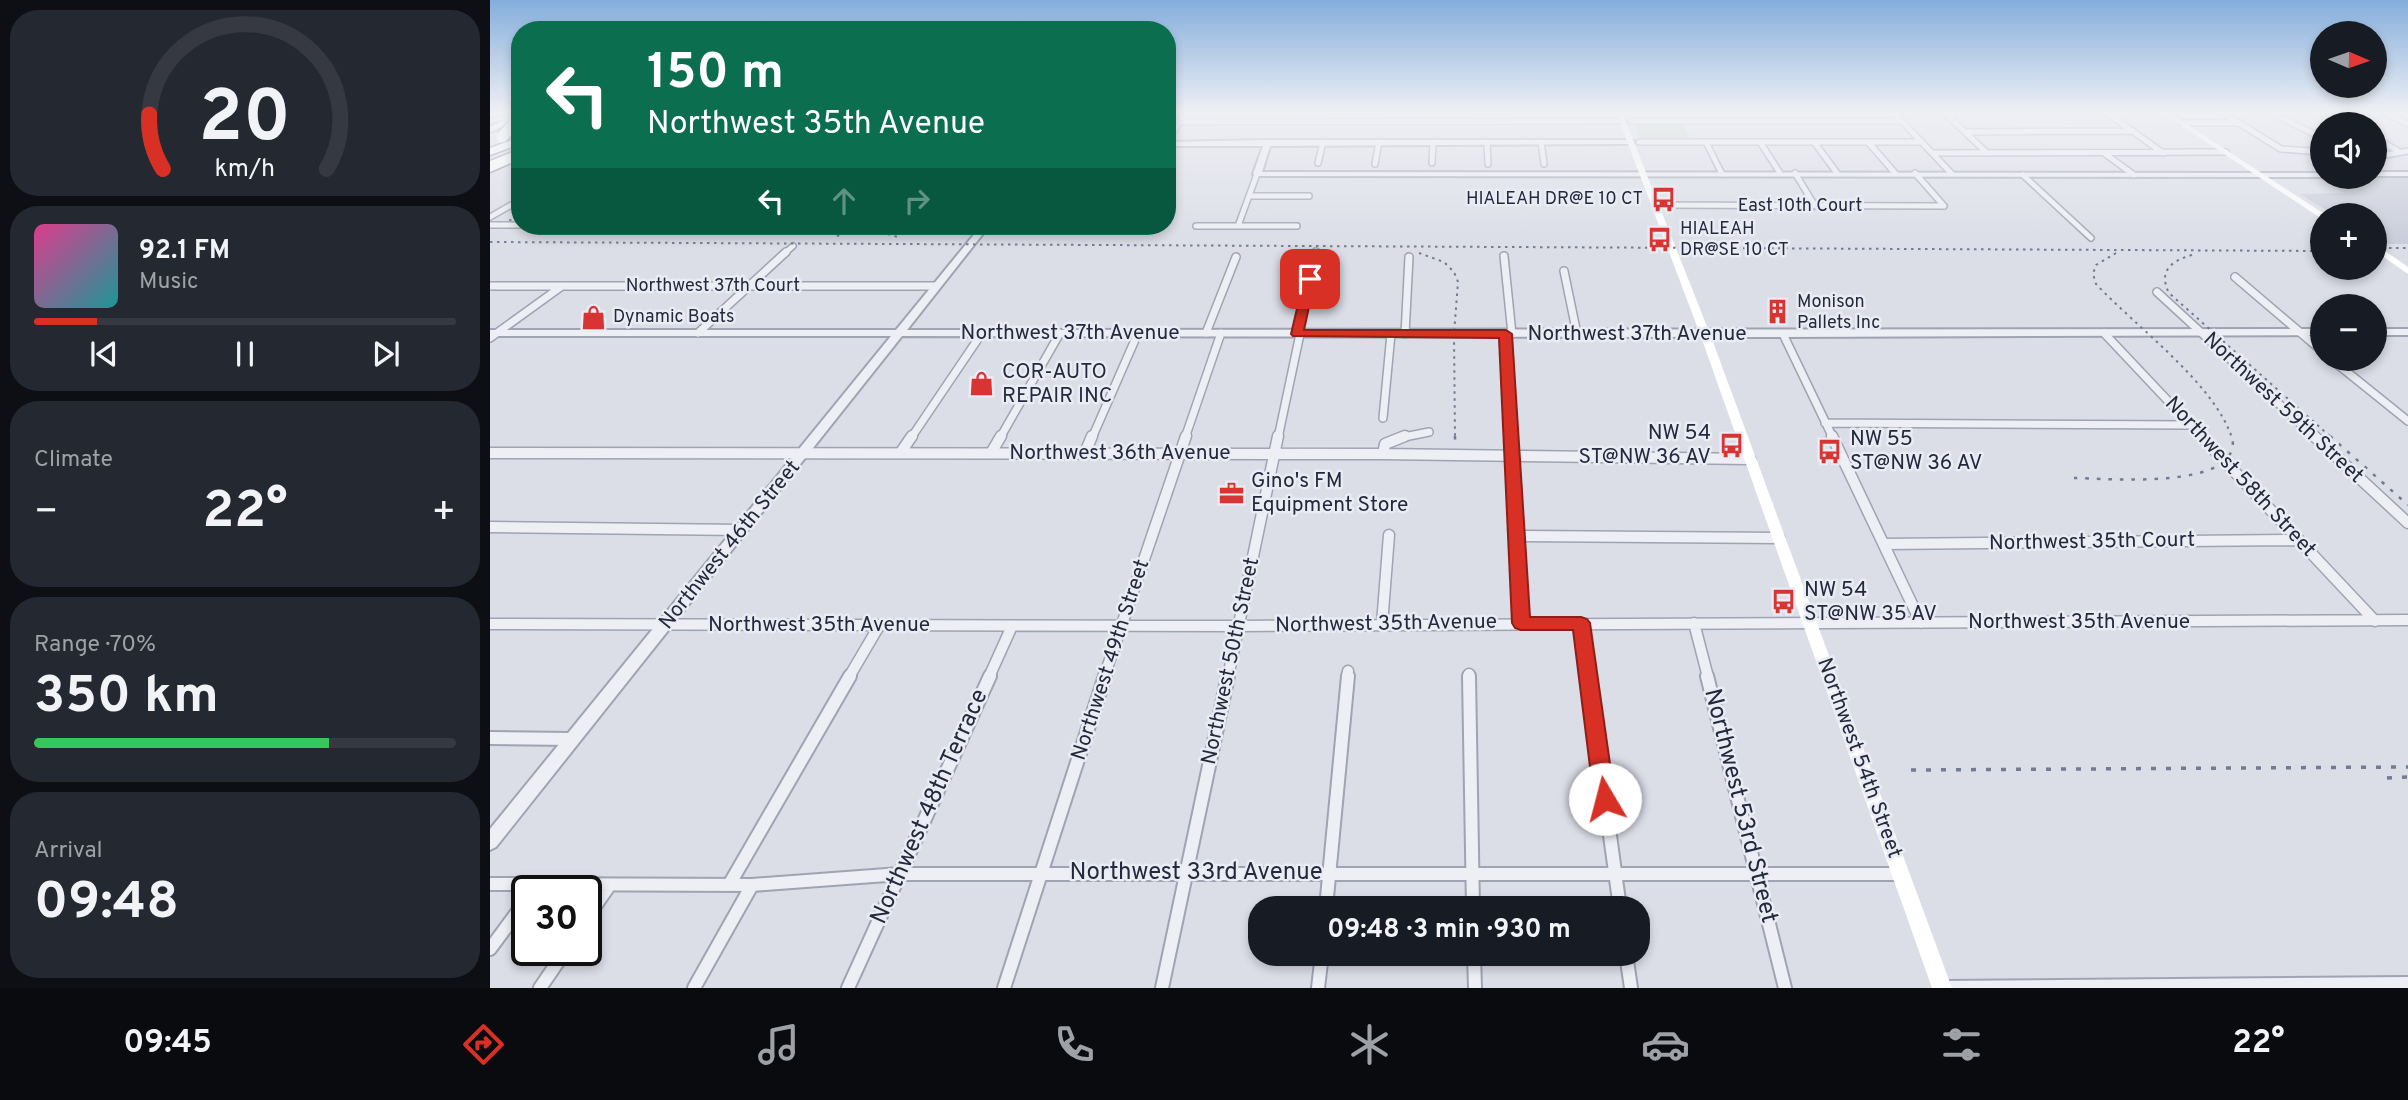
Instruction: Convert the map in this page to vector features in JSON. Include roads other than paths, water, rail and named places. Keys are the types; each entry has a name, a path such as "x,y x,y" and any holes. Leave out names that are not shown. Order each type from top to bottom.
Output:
{"highway":[{"path":"490,167 511,158"}],"main road":[{"name":"Northwest 54th Street","path":"1639,158 1641,171 1645,174 1705,334 1942,987"},
{"path":"2235,158 2310,207"},
{"path":"2387,257 2408,271"}],"street":[{"path":"1238,226 1262,158"},
{"path":"1318,163 1319,158"},
{"path":"1375,164 1376,158"},
{"path":"1432,158 1432,163"},
{"path":"1488,158 1488,164"},
{"path":"1543,158 1544,164"},
{"path":"1714,158 1722,174"},
{"path":"1770,158 1780,173"},
{"path":"1826,158 1837,173"},
{"path":"1882,158 1895,173"},
{"path":"1937,158 1952,174"},
{"path":"2111,158 2134,175"},
{"path":"1795,173 1815,206"},
{"name":"East 10th Court","path":"1656,205 1944,206 1915,173"},
{"path":"1257,174 2310,175"},
{"path":"2387,174 2408,174"},
{"path":"2023,176 2091,238"},
{"path":"1249,196 1309,196"},
{"path":"490,217 511,205"},
{"path":"490,225 511,225"},
{"path":"1196,226 1297,226"},
{"path":"969,246 978,235"},
{"path":"698,333 793,246"},
{"name":"Northwest 46th Street","path":"490,842 969,246"},
{"name":"Northwest 50th Street","path":"1161,988 1316,252"},
{"path":"1504,256 1521,623"},
{"path":"1206,333 1236,257"},
{"path":"1405,334 1409,257"},
{"path":"1564,271 1577,334"},
{"path":"2235,277 2310,340"},
{"path":"493,335 563,285"},
{"name":"Northwest 37th Court","path":"490,286 936,286"},
{"name":"Northwest 59th Street","path":"2157,292 2408,523"},
{"name":"Northwest 37th Avenue","path":"493,335 2310,332"},
{"path":"2387,332 2408,332"},
{"path":"901,452 982,333"},
{"path":"991,453 1060,333"},
{"path":"1085,453 1138,333"},
{"name":"Northwest 49th Street","path":"1004,988 1121,626 1221,333"},
{"path":"1383,418 1391,334"},
{"path":"1783,334 1921,623"},
{"name":"Northwest 58th Street","path":"2104,334 2375,621"},
{"path":"2346,371 2408,421"},
{"path":"1825,423 2191,425"},
{"path":"1383,454 1385,444 1392,439 1429,432"},
{"name":"Northwest 36th Avenue","path":"490,453 1383,454 1750,459"},
{"path":"490,527 742,530"},
{"path":"1382,624 1389,535"},
{"path":"1517,536 1779,538"},
{"name":"Northwest 35th Court","path":"1884,544 2299,540"},
{"name":"Northwest 35th Avenue","path":"490,624 1239,626 2408,620"},
{"path":"1581,623 1618,896"},
{"name":"Northwest 53rd Street","path":"1694,623 1785,988"},
{"path":"729,885 879,626"},
{"name":"Northwest 48th Terrace","path":"848,988 1012,626"},
{"path":"1327,896 1348,671"},
{"path":"1469,674 1473,896"},
{"path":"490,738 572,739"},
{"name":"Northwest 33rd Avenue","path":"602,886 752,885 900,874 1902,874"},
{"name":"Northwest 33rd Avenue","path":"490,884 511,886"},
{"path":"694,988 752,885"},
{"path":"602,896 609,886"},
{"path":"490,949 511,921"},
{"path":"540,988 555,966"},
{"path":"1318,988 1321,966"},
{"path":"1474,966 1475,988"},
{"path":"1628,966 1631,988"},
{"path":"1942,987 2408,983"}],"railway":[{"path":"836,235 843,237"},
{"path":"891,235 901,238"},
{"path":"490,242 2310,251"},
{"path":"2387,248 2408,248"},
{"path":"1419,253 1444,262 1454,272 1458,282 1454,334 1455,438"},
{"path":"2116,253 2096,265 2093,274 2096,284 2192,376 2223,417 2232,438"},
{"path":"2192,255 2178,260 2169,268 2165,279 2169,293 2332,438"},
{"path":"2330,436 2408,505"},
{"path":"1455,438 1455,447"},
{"path":"2074,478 2141,479 2196,474 2217,466 2230,454 2232,438"},
{"path":"1911,770 2408,767"},
{"path":"2387,778 2408,777"}],"place":[{"name":"HIALEAH DR@E 10 CT","path":"1663,199"},
{"name":"HIALEAH DR@SE 10 CT","path":"1660,239"},
{"name":"Monison Pallets Inc","path":"1777,312"},
{"name":"Dynamic Boats","path":"593,317"},
{"name":"COR-AUTO REPAIR INC","path":"982,384"},
{"name":"NW 54 ST@NW 36 AV","path":"1731,445"},
{"name":"NW 55 ST@NW 36 AV","path":"1830,451"},
{"name":"Gino's FM Equipment Store","path":"1231,493"},
{"name":"NW 54 ST@NW 35 AV","path":"1784,602"}]}
